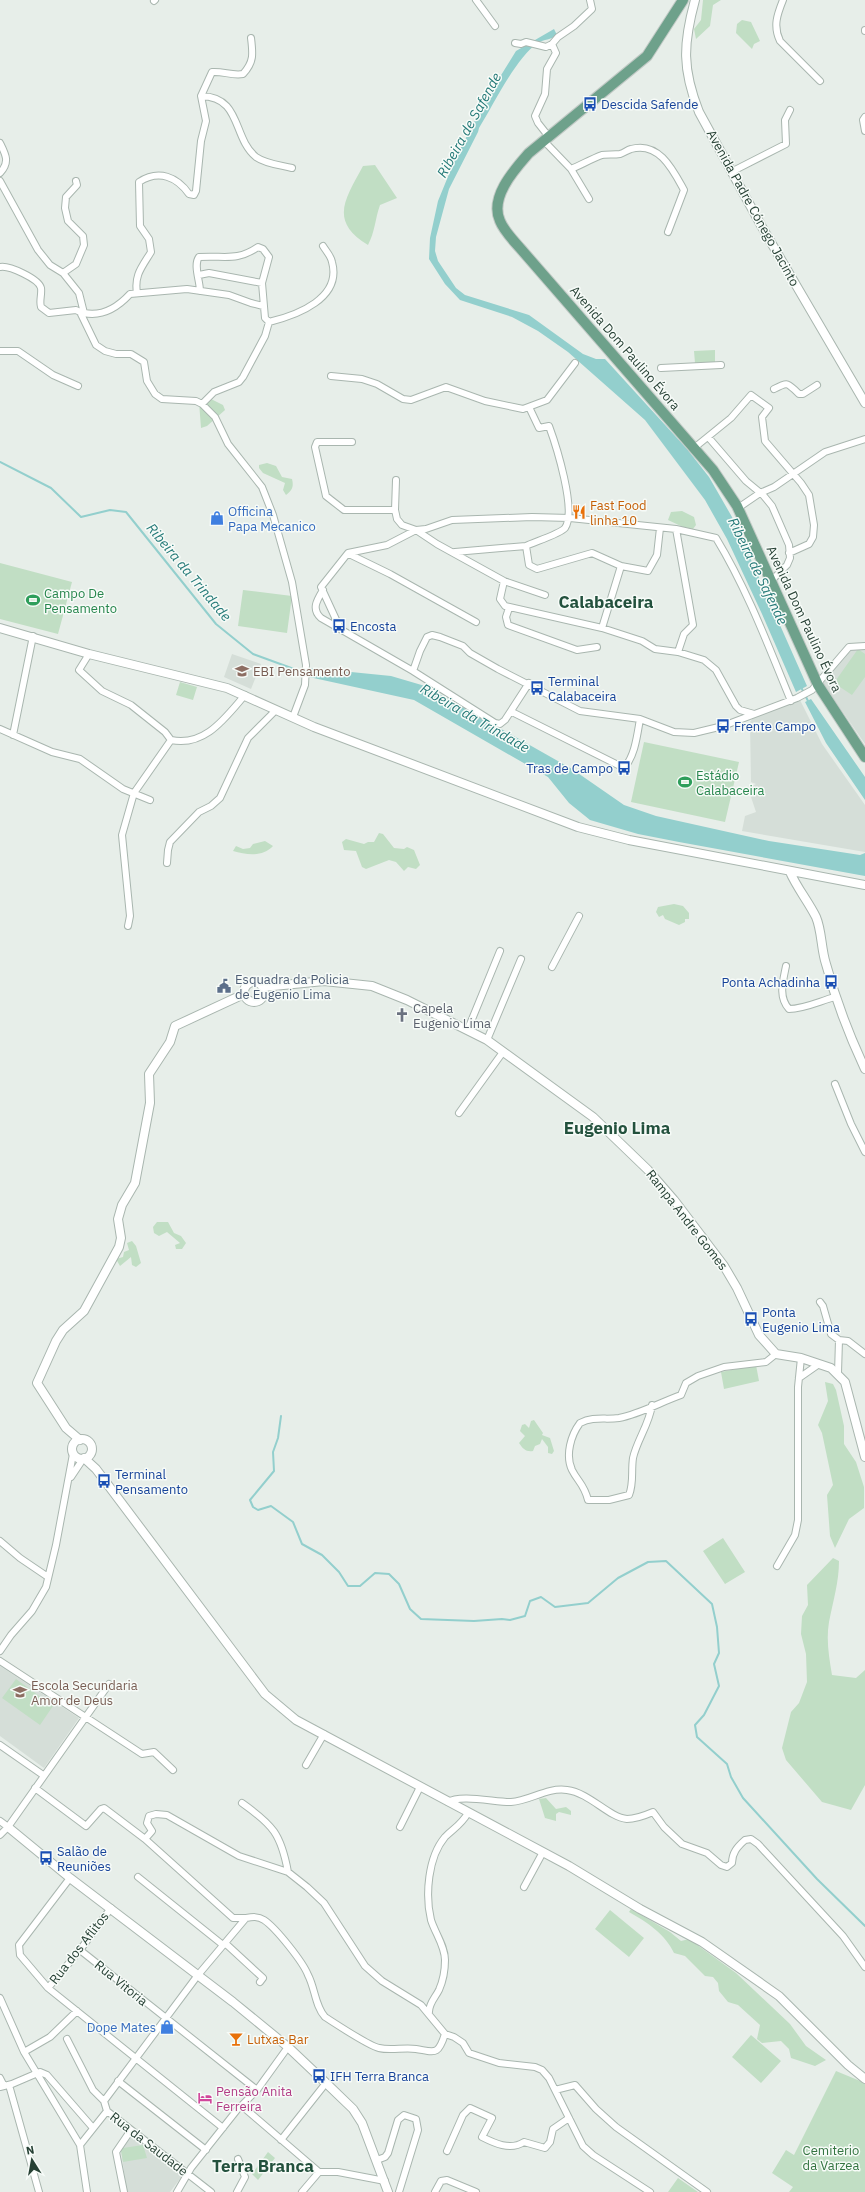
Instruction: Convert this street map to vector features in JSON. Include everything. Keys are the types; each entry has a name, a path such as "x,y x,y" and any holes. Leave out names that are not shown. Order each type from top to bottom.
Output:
{"main road":[{"name":"Avenida Dom Paulino Évora","path":"683,0 647,56 546,139 518,166 501,193 498,209 499,220 520,248 713,470 738,508 771,581 815,688 865,757"}],"street":[{"path":"476,0 495,26"},
{"name":"Avenida Padre Cónego Jacinto","path":"695,0 687,31 685,55 692,94 700,112 733,170 762,227 865,403"},
{"path":"783,0 776,19 776,32 780,41 820,81"},
{"path":"549,46 558,37 586,16 592,9 591,1"},
{"path":"137,293 135,283 138,272 151,252 149,239 140,226 139,182 150,178 170,177 181,183 189,194 194,195 196,191 206,121 201,96 212,72 220,71 233,75 243,74 251,65 253,55 251,38"},
{"path":"515,43 522,44 526,42 549,46 556,53 547,69 545,94 535,116 546,139 571,169 589,199"},
{"path":"201,96 213,96 227,107 249,148 256,156 264,161 292,168"},
{"path":"733,170 786,144 785,120 790,110"},
{"path":"865,117 863,120 865,131"},
{"path":"0,143 7,161 0,174"},
{"path":"571,169 603,155 621,154 630,149 642,147 653,151 664,158 673,170 684,190 668,232"},
{"path":"0,181 38,250 50,265 63,273 79,293 82,313 96,344 105,351 116,354 131,354 144,362 147,381 155,394 162,399 179,399 202,404 215,417 232,450 262,487 273,515 292,582 306,665 305,685 293,717"},
{"path":"63,273 76,264 84,245 83,236 68,221 65,208 66,197 77,185 76,181"},
{"path":"269,322 304,310 329,290 334,281 332,260 323,246"},
{"path":"200,290 199,275 196,266 199,257 240,257 258,247 264,249 269,257 262,283 263,306 265,318 269,322"},
{"path":"0,267 13,268 39,284 41,288 41,307 49,313 76,310 82,313 90,314 100,313 118,307 130,294 169,289 200,290 230,295 263,306"},
{"path":"199,275 209,273 262,283"},
{"path":"202,404 214,392 239,382 265,336 269,322"},
{"path":"0,351 18,351 53,375 78,386"},
{"path":"331,376 362,379 403,399 411,400 446,387 510,408 522,409 547,400 575,363"},
{"path":"661,368 721,365"},
{"path":"774,389 785,383 789,384 798,394 803,394 817,385"},
{"path":"694,448 709,438 731,418 751,395 769,408 762,417 765,441 793,474 808,495 814,525 813,538 810,544 789,554"},
{"path":"455,552 526,546 564,529 570,518 560,454 549,426 539,428 529,407"},
{"path":"709,438 746,481 772,506 788,545 789,554 787,565 771,581"},
{"path":"738,508 760,493 774,487 825,452 865,439"},
{"path":"352,442 317,442 315,447 326,496 344,510 395,510"},
{"path":"396,480 395,510 397,519 402,525 416,530 437,544 455,552 504,581 545,595"},
{"path":"339,626 321,587 324,582 348,553 387,545 416,530 426,529 452,520 545,517 570,518 676,529 716,538 757,619 794,700"},
{"path":"526,546 529,565 537,569 592,553 621,566 648,571 658,554 660,528"},
{"path":"676,529 693,625 684,634 678,652"},
{"path":"348,553 390,574 476,622"},
{"path":"602,628 621,566"},
{"path":"504,581 500,599 503,604 509,608 515,607 602,628 642,641 655,650 678,652 704,660 712,666 736,706 740,710 754,714"},
{"path":"323,590 316,602 316,612 321,618 339,626 374,650 413,670 498,724 503,722 512,712 529,683"},
{"path":"509,608 506,618 508,625 577,650 597,647"},
{"path":"0,628 32,636 89,654 220,686 245,695 314,727 578,827 629,840 790,872 865,885"},
{"path":"413,670 427,637 432,635 450,639 463,646 470,653 580,711 640,719 674,732 694,733 723,726 794,700 815,688 849,647 865,646"},
{"path":"13,735 32,636"},
{"path":"89,654 79,670 102,691 131,705 165,732 171,740 184,743 205,735 219,725 245,695"},
{"path":"167,863 170,842 199,812 212,806 220,798 248,738 276,710"},
{"path":"512,712 624,768 628,764 634,749 640,719"},
{"path":"0,729 52,752 80,759 123,789 150,800"},
{"path":"128,926 130,916 122,835 134,793 171,740"},
{"path":"790,872 796,886 816,917 822,949 835,997 846,1027 865,1070"},
{"path":"552,967 579,916"},
{"path":"468,1029 500,951"},
{"path":"487,1040 522,959"},
{"path":"786,966 782,986 783,999 789,1009 801,1009 808,1005 835,997"},
{"name":"Rampa Andre Gomes","path":"263,987 324,981 372,986 407,1000 468,1029 487,1040 593,1117 648,1170 674,1200 724,1266 737,1288 758,1335 776,1354"},
{"path":"251,982 258,983 263,987 264,994 257,1001 248,1000 244,994 244,988 251,982"},
{"path":"0,1651 11,1635 32,1611 46,1587 69,1480 73,1450 66,1428 37,1383 56,1341 64,1330 84,1311 120,1247 121,1238 118,1218 135,1183 150,1103 149,1074 170,1042 175,1026 244,994"},
{"path":"459,1113 503,1052"},
{"path":"835,1084 851,1124 865,1152"},
{"path":"820,1302 823,1306 831,1334 839,1340 848,1341 865,1354"},
{"path":"838,1373 839,1340"},
{"path":"652,1406 650,1418 635,1452 633,1485 629,1495 609,1500 588,1500 584,1487 572,1470 570,1458 571,1440 580,1422 599,1417 618,1418 638,1412 652,1406 681,1395 686,1383 698,1376 724,1367 766,1362 776,1354 801,1358 831,1368 838,1373 845,1382 865,1457"},
{"path":"777,1566 796,1535 798,1520 799,1378 801,1358"},
{"path":"799,1378 819,1364"},
{"path":"66,1428 80,1440 86,1440 91,1448 96,1469"},
{"path":"73,1450 80,1440"},
{"path":"69,1480 84,1458 90,1454 91,1448"},
{"path":"73,1450 96,1469 265,1694 296,1720 543,1852 640,1909 702,1942 779,1996 848,2065 865,2079"},
{"path":"0,1541 20,1558 48,1577"},
{"path":"0,1661 142,1754 154,1752 172,1770"},
{"path":"0,1835 8,1827 43,1775 109,1684"},
{"path":"306,1766 324,1734"},
{"path":"0,1745 43,1775"},
{"path":"400,1827 420,1787"},
{"path":"35,1788 86,1826 100,1809 104,1808 145,1839 233,1918 256,1917 264,1920 294,1953 308,1973 319,2010 325,2017 377,2048 394,2050 415,2049 426,2052 435,2052 440,2048 445,2034"},
{"path":"448,1802 458,1798 518,1802 551,1790 570,1790 587,1796 620,1817 628,1819 653,1812 664,1827 682,1844 707,1853 721,1865 727,1867 732,1864 732,1855 740,1845 745,1840 751,1839 758,1844 843,1936 865,1967"},
{"path":"242,1804 272,1827 284,1852 288,1872"},
{"path":"429,2012 429,2007 442,1983 445,1959 432,1923 427,1903 427,1886 440,1845 446,1837 461,1824 468,1813"},
{"path":"145,1839 152,1831 147,1823 149,1816 156,1814 167,1815 239,1856 288,1872 324,1903 365,1966 382,1981 412,1998 429,2012 445,2034 454,2037 462,2043 469,2052 477,2056 499,2063 535,2067 542,2070 556,2090 569,2118 587,2150 650,2192"},
{"path":"0,1820 70,1878 198,1975 288,2047 326,2083 353,2109 362,2123 387,2188"},
{"path":"524,1887 543,1852"},
{"path":"138,1877 224,1944 263,1978 260,1982"},
{"path":"70,1878 19,1945 20,1955 48,1988 223,2128"},
{"name":"Rua dos Aflitos","path":"48,1988 80,1950 111,1908"},
{"path":"104,2101 135,2057 166,2019 198,1975 246,1918"},
{"name":"Rua Vitoria","path":"80,1950 257,2090"},
{"path":"0,1998 1,2005 24,2052 80,2145 87,2192"},
{"path":"24,2052 50,2037 77,2011"},
{"path":"67,2039 93,2090 104,2101 107,2111 80,2145"},
{"path":"177,2192 191,2168 223,2128 257,2090 288,2047"},
{"path":"4,2086 40,2072 47,2075 93,2128"},
{"path":"0,2078 4,2086 38,2192"},
{"path":"118,2080 206,2150"},
{"path":"281,2140 326,2083"},
{"path":"556,2090 575,2085 596,2109 616,2126 707,2192"},
{"path":"242,2106 319,2172 338,2172 398,2192 418,2130 416,2119 404,2115 398,2120 388,2153 385,2157 377,2160"},
{"path":"188,2175 194,2171 236,2117 242,2106"},
{"path":"447,2151 463,2115 470,2108 492,2118 482,2137 498,2145 518,2146 524,2142 545,2148 550,2142 553,2130 559,2123 569,2118"},
{"name":"Rua da Saudade","path":"107,2111 211,2192"},
{"path":"124,2192 116,2152 131,2130"},
{"path":"237,2192 245,2177 238,2159"},
{"path":"302,2192 319,2172"},
{"path":"435,2192 441,2181 447,2180 463,2189 476,2192"}],"shaded area":[{"path":"850,649 865,649 865,744 823,683"},
{"name":"EBI Pensamento","path":"232,654 261,664 251,689 224,677"},
{"path":"800,700 822,744 865,805 865,852 742,831 745,816 756,812 748,788 756,784 751,782 750,722 753,718"},
{"name":"Escola Secundaria Amor de Deus","path":"0,1666 79,1718 44,1768 0,1736"},
{"path":"132,2134 183,2175 170,2192 127,2192 121,2151"}],"green space":[{"path":"703,0 721,0 713,5 710,26 696,39 694,29 701,20"},
{"path":"742,20 751,22 760,41 754,44 752,49 736,33 737,24"},
{"path":"375,165 397,198 380,205 368,245 356,236 348,227 344,218 344,208 351,188 363,166"},
{"path":"715,350 715,362 695,363 694,351"},
{"path":"211,399 223,405 225,410 207,426 201,428 199,402"},
{"path":"267,463 276,466 282,477 292,479 292,488 286,495 283,490 285,483 263,473 259,468 259,465"},
{"path":"682,511 694,517 696,525 693,529 683,527 668,520 671,512"},
{"name":"Campo De Pensamento","path":"0,563 72,582 58,634 0,619"},
{"path":"243,590 292,596 287,633 238,626"},
{"path":"858,649 865,654 865,677 852,695 834,683"},
{"path":"180,682 197,687 193,700 176,695"},
{"name":"Estádio Calabaceira","path":"644,742 739,762 725,822 631,802"},
{"path":"379,833 383,834 394,848 404,849 407,847 414,850 420,865 416,869 408,867 404,871 396,862 389,860 366,869 362,867 356,851 344,850 342,842 346,839 364,844 374,842"},
{"path":"265,841 273,846 264,852 249,854 233,851 236,846 243,849 250,848 253,844"},
{"path":"674,904 683,906 689,913 689,919 685,919 685,922 679,925 665,919 663,915 659,917 656,912 658,907"},
{"path":"157,1222 168,1222 174,1233 181,1236 186,1243 182,1249 176,1249 175,1245 180,1243 167,1232 159,1236 154,1233 153,1227"},
{"path":"132,1241 136,1246 141,1263 136,1267 132,1265 131,1257 120,1266 116,1259 123,1257 124,1252 129,1250 127,1243"},
{"path":"756,1365 759,1381 724,1389 721,1372"},
{"path":"825,1382 833,1384 836,1390 844,1426 844,1444 856,1462 864,1487 864,1508 849,1519 835,1548 830,1536 827,1495 833,1485 822,1433 818,1425 828,1401"},
{"path":"534,1420 543,1433 542,1435 550,1438 554,1451 552,1454 548,1453 548,1447 542,1439 540,1444 535,1446 533,1451 525,1450 519,1443 525,1436 520,1431 522,1425 525,1424 529,1428 531,1421"},
{"path":"723,1538 745,1572 725,1584 703,1551"},
{"path":"833,1558 839,1561 839,1569 828,1629 828,1648 832,1675 856,1678 865,1670 865,1785 851,1810 822,1802 786,1760 782,1748 791,1712 799,1703 807,1682 806,1654 801,1634 802,1616 808,1605 807,1585"},
{"path":"16,1679 53,1706 40,1725 2,1698"},
{"path":"546,1798 556,1809 566,1807 571,1811 571,1815 559,1812 556,1814 556,1821 545,1818 539,1799"},
{"path":"631,1909 670,1932 681,1941 689,1939 736,1973 790,2024 806,2046 826,2060 815,2066 791,2058 789,2049 781,2041 762,2043 757,2039 760,2025 738,2005 728,2002 719,1991 718,1983 713,1977 705,1976 685,1956 674,1953 671,1946 661,1935 629,1912"},
{"path":"610,1910 644,1938 629,1957 595,1929"},
{"path":"751,2035 781,2061 761,2083 732,2057"},
{"name":"Cemiterio da Varzea","path":"836,2071 865,2083 865,2192 789,2192 793,2187 772,2173 786,2150 794,2155"},
{"path":"143,2145 147,2158 123,2162 121,2151 123,2148"},
{"name":"Terra Branca","path":"268,2152 275,2158 258,2180 252,2174"},
{"path":"678,2178 698,2192 668,2192"}],"water":[{"path":"554,29 557,35 538,43 521,59 479,128 449,189 436,237 435,251 438,261 456,288 465,295 529,315 583,354 596,359 605,359 687,449 709,477 732,517 807,686 796,692 727,539 705,500 645,420 568,352 538,331 512,317 460,300 445,284 429,259 430,238 438,201 456,157 485,101 516,51"},
{"path":"311,668 391,676 425,686 572,769 624,805 656,816 769,841 860,855 865,853 865,876 638,834 590,820 569,803 548,777 414,700 309,677"},
{"path":"811,699 865,777 865,800 826,743 805,702"}],"waterway":[{"name":"Ribeira da Trindade","path":"0,462 51,488 81,517 110,510 126,512 216,624 253,654 305,673"},
{"path":"801,687 809,703"},
{"path":"281,1416 278,1438 273,1452 274,1471 250,1500 253,1507 258,1510 271,1506 293,1522 302,1544 322,1555 339,1572 348,1586 360,1586 375,1573 389,1574 399,1584 410,1609 421,1619 474,1621 502,1619 510,1620 525,1616 530,1601 541,1597 555,1607 588,1603 618,1578 648,1562 666,1561 712,1604 717,1627 719,1653 714,1664 719,1686 704,1715 695,1725 697,1737 727,1764 731,1777 743,1798 817,1879 865,1926"}],"place":[{"name":"Descida Safende","path":"590,104"},
{"name":"Fast Food linha 10","path":"579,512"},
{"name":"Officina Papa Mecanico","path":"217,518"},
{"name":"Campo De Pensamento","path":"33,600"},
{"name":"Encosta","path":"339,626"},
{"name":"EBI Pensamento","path":"242,671"},
{"name":"Terminal Calabaceira","path":"537,688"},
{"name":"Frente Campo","path":"723,726"},
{"name":"Tras de Campo","path":"624,768"},
{"name":"Estádio Calabaceira","path":"685,782"},
{"name":"Ponta Achadinha","path":"831,982"},
{"name":"Esquadra da Policia de Eugenio Lima","path":"224,986"},
{"name":"Capela Eugenio Lima","path":"402,1015"},
{"name":"Ponta Eugenio Lima","path":"751,1319"},
{"name":"Terminal Pensamento","path":"104,1481"},
{"name":"Escola Secundaria Amor de Deus","path":"20,1692"},
{"name":"Salão de Reuniões","path":"46,1858"},
{"name":"Dope Mates","path":"167,2027"},
{"name":"Lutxas Bar","path":"236,2039"},
{"name":"IFH Terra Branca","path":"319,2076"},
{"name":"Pensão Anita Ferreira","path":"205,2098"}],"district":[{"name":"Calabaceira","path":"606,602"},
{"name":"Eugenio Lima","path":"617,1128"},
{"name":"Terra Branca","path":"263,2166"}],"water label":[{"name":"Ribeira de Safende","path":"469,125"},
{"name":"Ribeira de Safende","path":"758,571"}]}
